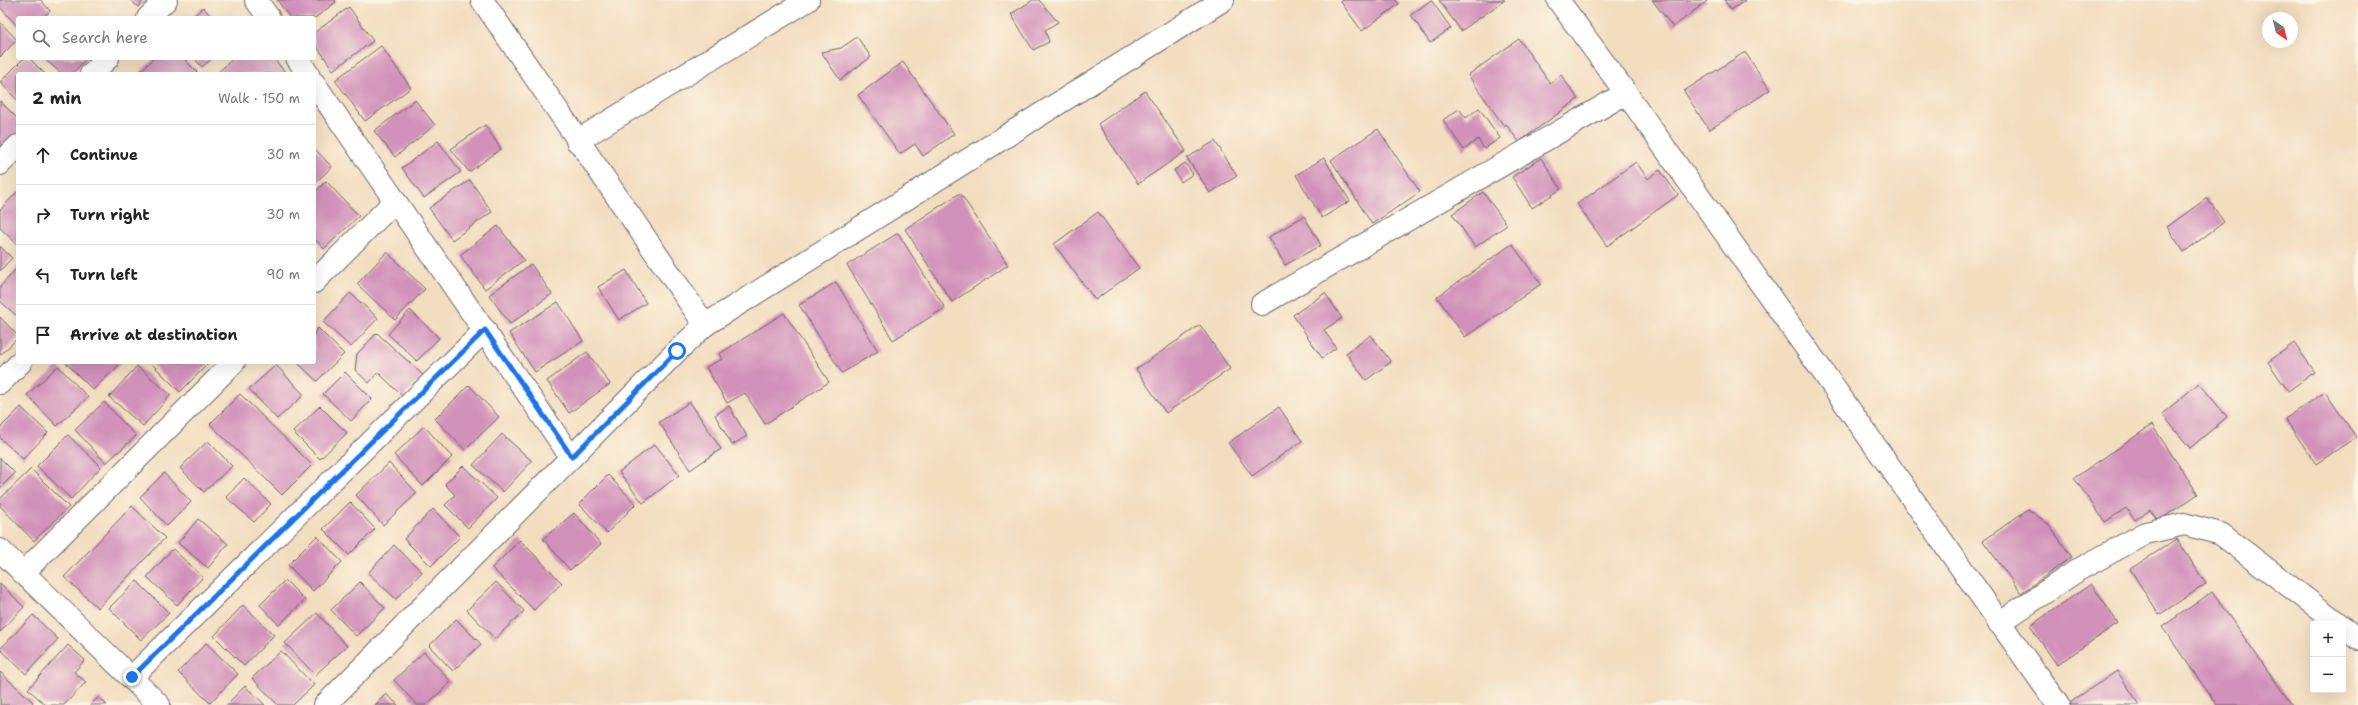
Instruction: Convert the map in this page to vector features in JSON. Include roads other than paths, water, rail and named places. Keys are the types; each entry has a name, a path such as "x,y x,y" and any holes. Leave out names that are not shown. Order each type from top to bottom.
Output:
{"street":[{"path":"150,16 166,0"},
{"path":"256,0 267,16"},
{"path":"482,0 577,141 705,325"},
{"path":"577,141 808,0"},
{"path":"325,705 705,325 1223,0"},
{"path":"1558,0 1626,93 2058,705"},
{"path":"93,72 106,60"},
{"path":"298,60 306,72"},
{"path":"316,86 394,202 485,330 572,457"},
{"path":"1262,304 1626,93"},
{"path":"0,164 16,148"},
{"path":"316,280 394,202"},
{"path":"132,677 485,330"},
{"path":"0,383 20,364"},
{"path":"23,573 232,364"},
{"path":"1999,623 2078,570 2146,533 2184,524 2221,534 2335,621"},
{"path":"0,550 132,677 159,705"},
{"path":"2346,629 2358,638"}]}
